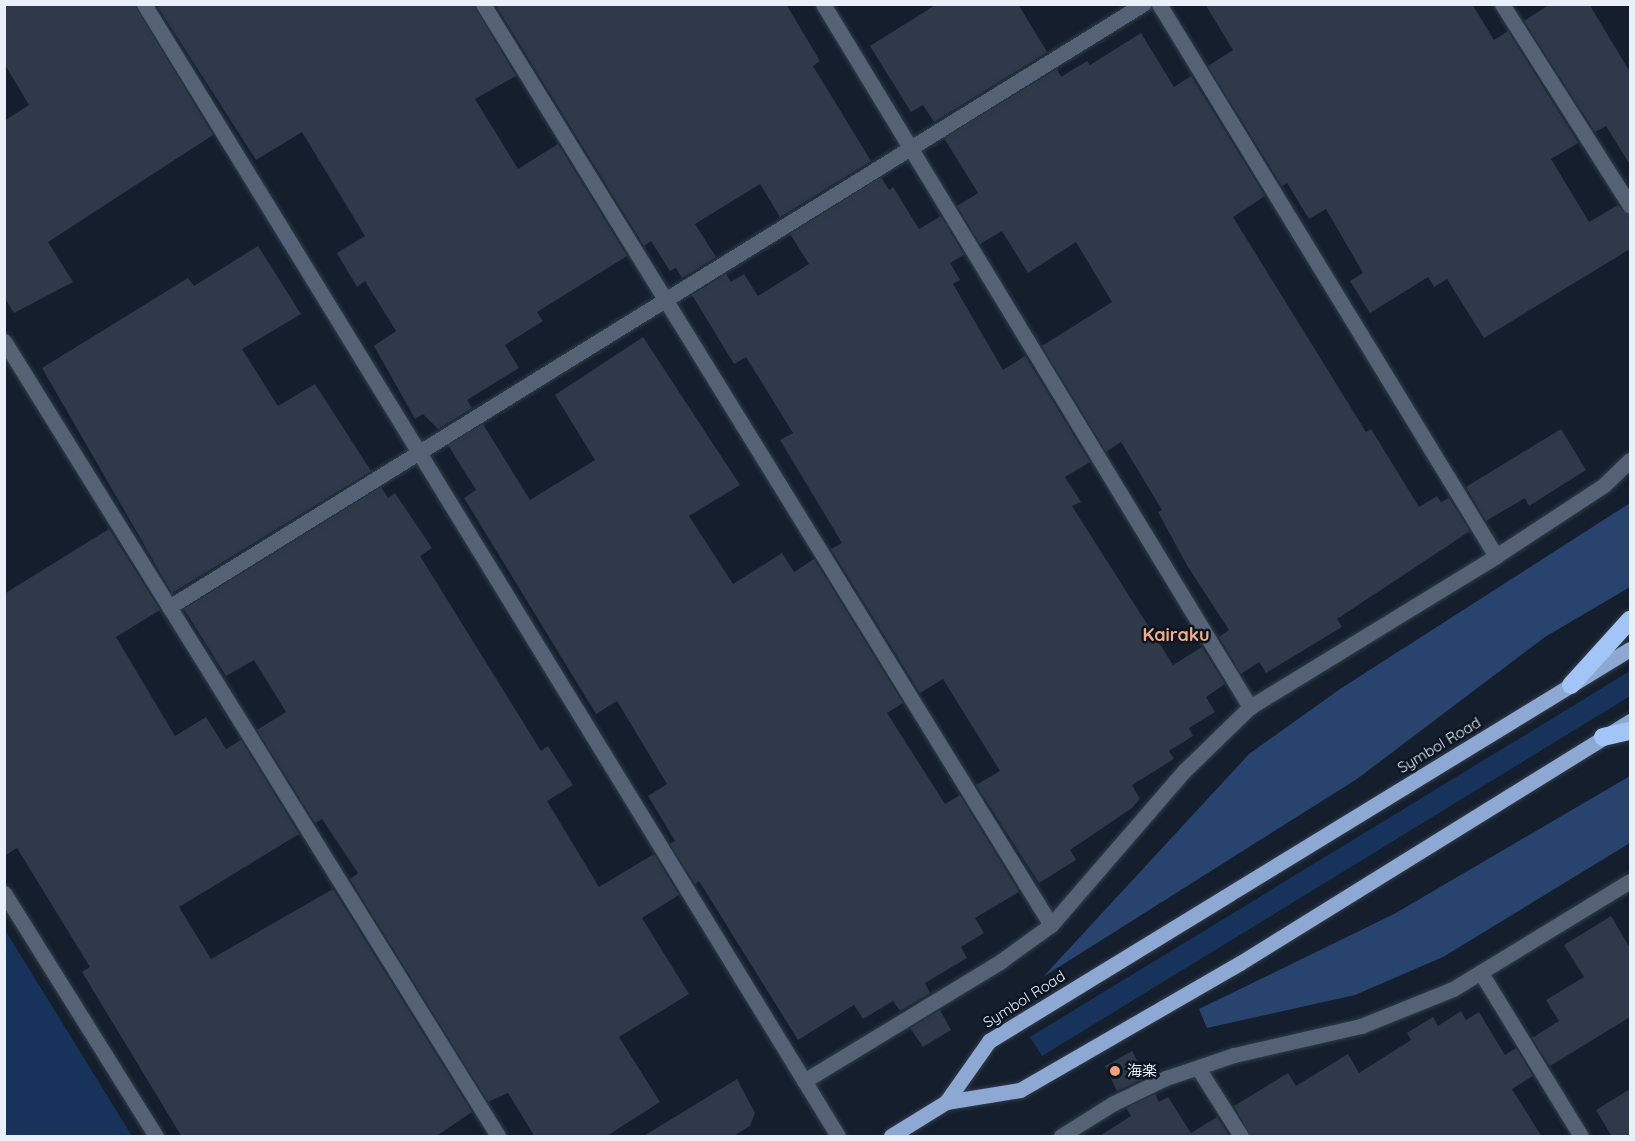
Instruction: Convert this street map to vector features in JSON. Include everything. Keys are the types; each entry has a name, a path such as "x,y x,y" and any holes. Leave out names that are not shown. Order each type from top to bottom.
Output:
{"highway":[{"path":"1571,685 1630,620"},
{"path":"1603,737 1630,731"}],"main road":[{"name":"Symbol Road","path":"946,1102 989,1041 1630,650"},
{"path":"897,1135 946,1102 1020,1090 1240,963 1630,721"}],"street":[{"path":"144,4 838,1137"},
{"path":"483,4 663,301 1051,925"},
{"path":"823,4 1250,707"},
{"path":"169,607 1143,4"},
{"path":"1159,4 1496,556"},
{"path":"1502,4 1630,206"},
{"path":"4,341 498,1137"},
{"path":"804,1081 1001,961 1051,925 1185,771 1250,707 1496,556 1604,485 1630,460"},
{"path":"1061,1137 1114,1103 1198,1068 1361,1026 1481,974 1630,881"},
{"path":"4,893 156,1137"},
{"path":"1481,974 1581,1137"},
{"path":"1198,1068 1240,1137"}],"shaded area":[{"path":"1630,503 1630,587 1545,637 1357,779 1043,977 1249,754 1340,689"},
{"path":"1630,671 1630,696 1042,1056 1030,1037"},
{"path":"1630,776 1630,843 1443,957 1355,995 1207,1028 1199,1009 1394,914"},
{"path":"5,930 132,1136 5,1136"}],"building":[{"path":"4,4 134,4 213,135 48,242 73,282 14,313 4,297 4,121 29,105 4,63"},
{"path":"156,4 473,4 516,76 475,99 518,169 558,144 627,256 537,312 543,321 505,345 519,368 467,400 472,408 438,429 423,414 415,419 374,346 396,331 365,281 357,287 337,253 365,236 302,132 256,160"},
{"path":"495,4 786,4 820,61 813,66 871,161 780,217 760,184 695,224 716,257 682,278 676,268 670,271 651,241 644,246"},
{"path":"937,4 1018,4 1047,52 934,122 923,105 911,112 870,46"},
{"path":"1205,4 1472,4 1494,40 1508,31 1578,143 1551,159 1589,222 1618,205 1630,216 1630,249 1484,338 1447,279 1434,287 1428,277 1370,313 1350,281 1363,273 1326,209 1309,219 1287,183 1282,186 1208,66 1233,50"},
{"path":"1550,4 1589,4 1630,72 1630,165 1606,126 1595,132 1524,21"},
{"path":"1141,33 1174,87 1191,76 1265,196 1233,217 1366,432 1371,429 1419,507 1437,496 1441,502 1449,498 1470,531 1337,619 1342,627 1266,673 1259,662 1241,674 1219,637 1229,630 1188,567 1158,512 1162,510 1121,442 1106,452 1042,346 1112,302 1076,242 1028,273 1002,231 980,244 957,206 978,193 944,138 1057,69 1061,77 1087,61 1090,65"},
{"path":"881,177 889,190 893,187 919,229 941,216 964,255 950,263 960,280 953,284 1003,370 1025,356 1090,462 1065,477 1081,502 1072,506 1173,665 1202,647 1225,684 1206,697 1215,712 1189,728 1193,736 1169,751 1174,759 1132,785 1140,799 1132,808 1070,850 1076,860 1039,883 976,785 1000,771 943,679 920,693 831,549 842,543 780,440 793,433 746,357 734,364 692,295 726,274 731,282 744,274 758,296 809,264 790,234"},
{"path":"258,246 301,314 242,349 278,406 315,384 371,471 172,593 42,368 188,278 194,286"},
{"path":"643,337 740,485 689,516 733,584 782,553 794,572 814,559 903,703 887,713 945,804 960,795 1019,892 975,918 984,933 961,947 967,958 925,983 930,993 900,1011 893,1001 863,1019 854,1005 798,1040 699,881 695,884 670,844 675,841 648,796 667,784 617,701 596,714 464,498 476,490 448,445 483,424 530,500 595,460 555,395"},
{"path":"1561,429 1586,470 1529,506 1525,498 1486,521 1466,487"},
{"path":"381,487 388,498 395,493 432,548 420,556 541,751 548,746 573,785 547,801 599,887 654,854 679,895 642,918 689,994 619,1037 660,1102 605,1137 535,1137 508,1093 488,1102 350,879 358,873 322,819 315,823 257,730 286,712 254,660 226,676 184,609"},
{"path":"109,529 160,610 116,637 175,736 206,717 226,749 241,740 299,834 179,907 211,959 333,889 472,1112 435,1137 182,1137 82,972 90,967 17,848 4,856 4,594"},
{"path":"1611,916 1630,948 1630,1017 1550,1066 1532,1038 1559,1021 1546,1000 1584,977 1564,945"},
{"path":"940,1010 951,1030 923,1047 910,1028"},
{"path":"1461,1011 1466,1020 1479,1012 1505,1055 1516,1048 1533,1076 1512,1089 1542,1137 1251,1137 1234,1106 1288,1073 1296,1086 1348,1054 1359,1073 1411,1040 1407,1033 1433,1017 1438,1026"},
{"path":"1132,1051 1146,1077 1117,1091 1105,1066"},
{"path":"737,1079 755,1113 750,1126 732,1137 642,1137"},
{"path":"1630,1089 1630,1137 1612,1137 1596,1110"},
{"path":"1155,1094 1159,1102 1168,1097 1191,1133 1217,1117 1230,1137 1098,1137 1131,1116 1126,1108"}],"place":[{"name":"海楽","path":"1115,1071"}],"district":[{"name":"Kairaku","path":"1176,635"}]}
